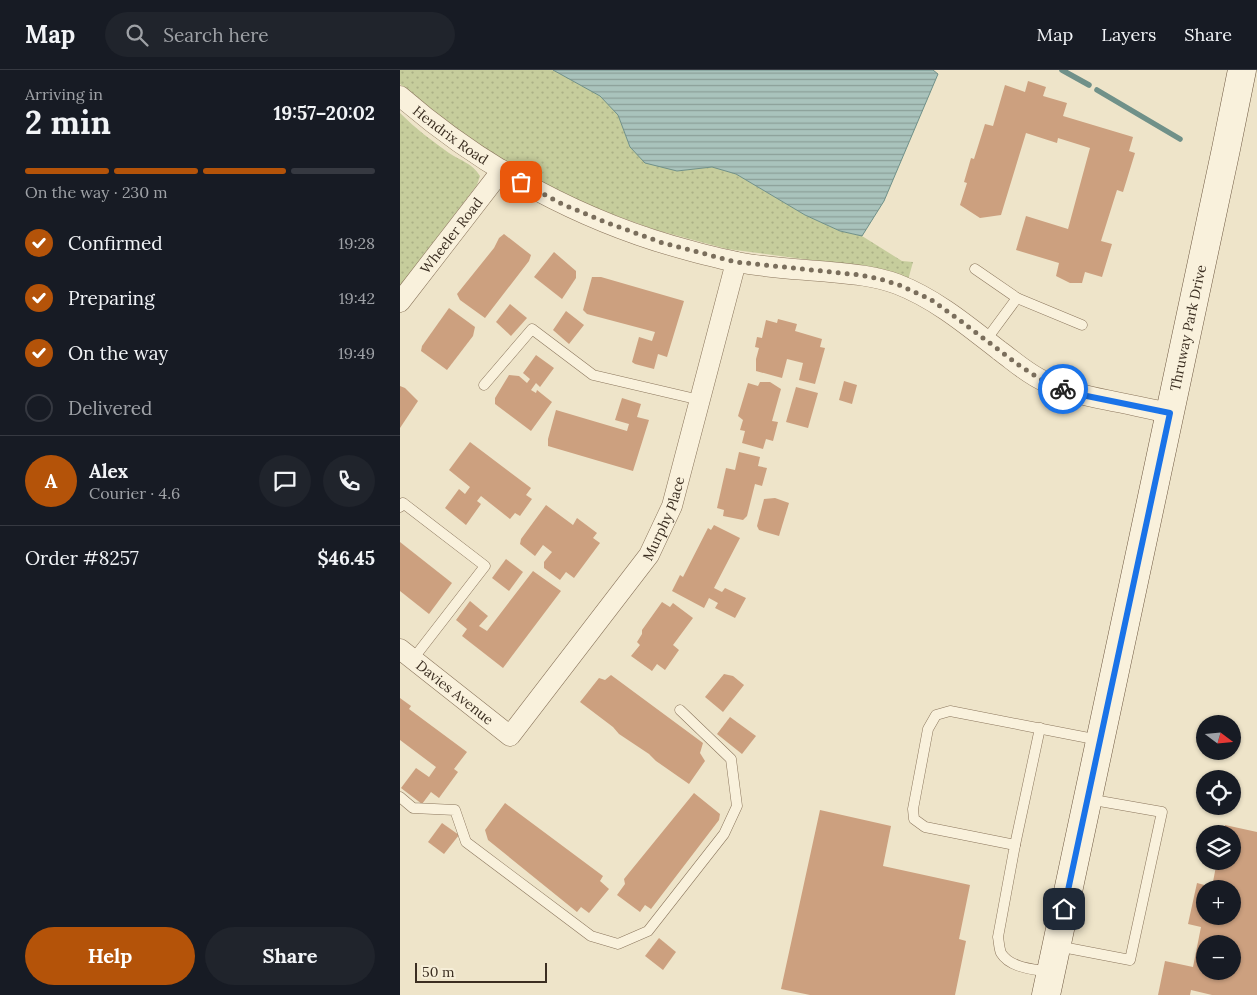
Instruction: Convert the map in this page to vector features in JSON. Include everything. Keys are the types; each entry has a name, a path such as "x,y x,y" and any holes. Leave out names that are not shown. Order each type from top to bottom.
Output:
{"main road":[{"name":"Thruway Park Drive","path":"1051,971 1242,70"}],"street":[{"name":"Hendrix Road","path":"400,96 446,133 502,170 562,204 605,222 663,243 736,262 860,275 899,285 930,299 1020,366 1045,382 1077,394 1170,413"},
{"name":"Wheeler Road","path":"400,302 502,170"},
{"name":"Murphy Place","path":"510,736 649,555 672,506 736,262"},
{"name":"Davies Avenue","path":"407,654 510,736"}],"lane":[{"path":"975,269 1017,298 1082,325"},
{"path":"986,340 1017,298"},
{"path":"484,385 532,328 593,375 700,400"},
{"path":"400,507 403,502 485,566 407,654"},
{"path":"400,797 413,808 455,810 466,842 591,936 618,944 648,931 724,834 737,806 731,759 680,710"},
{"path":"1015,845 925,827 914,819 912,809 928,729 936,715 950,711 1100,740"},
{"path":"1040,728 998,937 1000,951 1007,960 1021,966 1051,971 1130,960 1162,812 1087,798"}],"green space":[{"path":"400,70 553,70 600,95 618,115 630,147 677,171 712,166 736,174 805,215 840,231 862,236 902,261 913,262 908,280 879,269 727,249 656,230 598,209 533,179 467,138 400,84"},
{"path":"400,113 436,144 470,165 480,176 477,185 400,286"}],"water":[{"path":"553,70 933,70 938,74 884,201 862,236 840,231 805,215 736,174 712,167 677,171 645,163 630,147 618,115 600,96"}],"building":[{"path":"1028,81 1046,87 1043,96 1067,103 1063,116 1133,137 1129,151 1135,153 1123,192 1117,190 1101,241 1112,244 1102,277 1085,272 1082,283 1070,283 1056,276 1059,263 1016,250 1026,216 1068,229 1090,148 1058,138 1057,143 1026,133 1001,215 980,218 960,205 967,183 964,182 971,158 974,159 985,124 993,126 1005,85 1025,92"},
{"path":"504,234 531,255 529,261 485,318 460,300 457,294"},
{"path":"554,252 576,271 576,278 562,299 534,277"},
{"path":"592,277 601,277 684,301 667,357 658,354 654,369 632,362 639,337 652,341 655,332 587,314 583,310"},
{"path":"510,304 527,318 511,336 496,322"},
{"path":"449,308 475,327 473,336 447,370 421,351 422,346"},
{"path":"566,311 584,325 569,344 553,330"},
{"path":"778,319 797,324 795,331 822,339 820,347 825,348 815,384 799,380 803,363 787,359 782,378 756,371 756,359 759,348 755,347 757,337 762,338 766,320 777,323"},
{"path":"536,355 554,368 540,387 536,383 531,390 536,393 537,390 552,402 531,431 495,404 495,398 509,375 519,376 527,383 530,379 523,373"},
{"path":"844,381 857,385 852,404 839,400"},
{"path":"760,382 770,382 781,389 772,421 778,422 773,441 766,439 763,449 742,443 745,431 740,430 743,420 738,416 748,383 758,386"},
{"path":"400,386 405,388 418,401 400,428"},
{"path":"796,387 818,393 808,428 786,422"},
{"path":"622,398 641,404 637,417 649,420 633,471 548,446 548,439 556,410 627,431 629,424 615,420"},
{"path":"470,442 531,488 526,495 532,499 520,516 515,513 510,519 481,496 477,501 481,504 466,525 445,508 459,489 465,494 470,487 449,470"},
{"path":"739,452 760,457 758,466 767,468 762,486 755,484 747,516 743,520 723,516 724,510 717,508 726,468 735,470"},
{"path":"775,498 789,503 779,536 759,530 757,526 764,499"},
{"path":"546,505 573,525 577,518 597,533 593,538 600,543 574,578 566,572 560,580 544,568 544,562 552,552 543,545 535,556 520,544 521,539"},
{"path":"714,525 740,538 714,588 722,592 725,588 746,598 735,618 715,608 718,603 709,598 704,608 672,591 680,575 683,577 708,528 711,530"},
{"path":"400,542 452,583 429,614 400,591"},
{"path":"506,559 523,572 509,591 492,578"},
{"path":"533,571 561,591 503,668 462,636 467,629 456,620 470,601 488,616 479,626 487,631"},
{"path":"662,602 670,607 673,603 693,618 673,645 679,650 665,670 657,664 652,671 631,656 640,645 637,642 642,634 642,630"},
{"path":"724,674 733,676 744,685 723,712 705,697"},
{"path":"611,675 703,743 700,753 705,761 689,784 619,734 613,727 580,702 599,678 605,680"},
{"path":"400,698 411,706 409,709 467,752 454,769 458,772 439,798 431,792 422,804 401,788 416,768 429,777 436,767 400,740"},
{"path":"730,717 756,736 742,754 717,734"},
{"path":"694,793 720,814 719,820 651,909 645,905 640,912 617,895 625,884 624,879"},
{"path":"505,803 603,876 600,881 609,889 589,913 581,907 577,912 488,840 485,830"},
{"path":"820,810 891,826 883,866 970,885 959,939 966,941 955,995 810,995 781,989"},
{"path":"442,823 459,835 444,854 428,842"},
{"path":"1241,828 1257,832 1257,995 1212,995 1191,990 1190,995 1158,995 1165,961 1193,967 1196,952 1196,980 1241,980 1241,935 1199,935 1201,927 1188,924 1196,888 1196,925 1241,925 1241,880 1213,880 1215,870 1241,870"},
{"path":"659,938 676,952 663,970 645,956"}],"waterway":[{"path":"1062,70 1089,85"},
{"path":"1097,90 1180,139"}],"way so far":[{"path":"521,182 562,204 663,243 736,262 860,275 899,285 930,299 1020,366 1045,382 1063,389"}],"route":[{"path":"1063,389 1077,394 1170,413 1064,909"}]}
